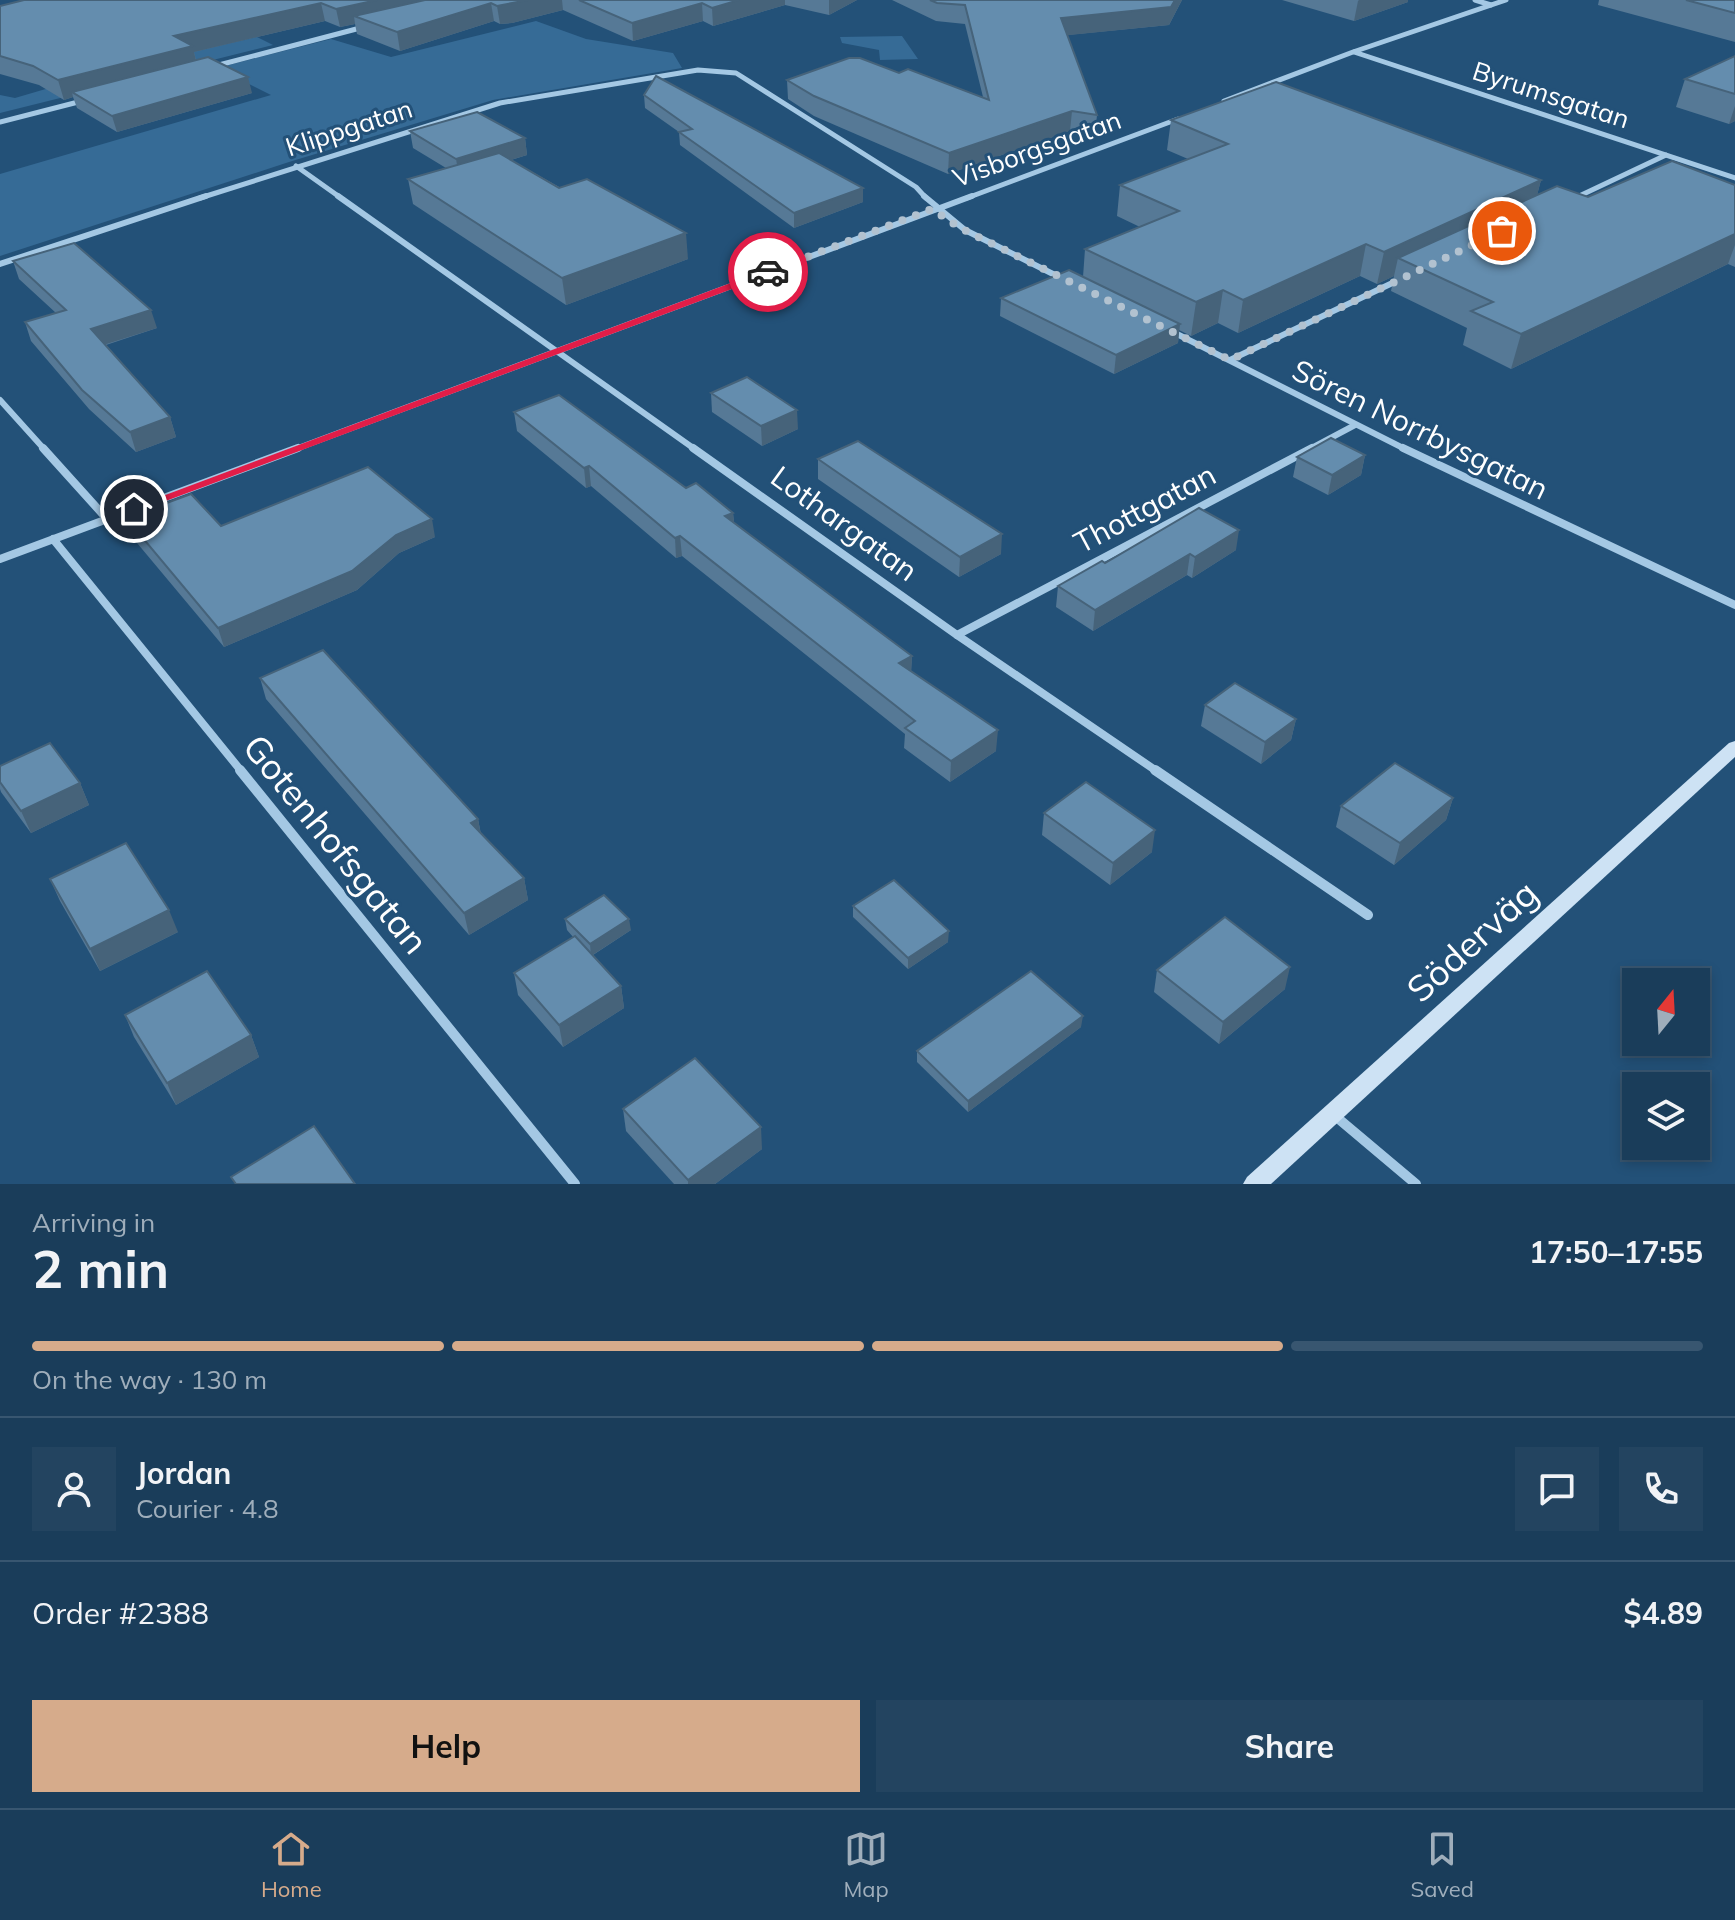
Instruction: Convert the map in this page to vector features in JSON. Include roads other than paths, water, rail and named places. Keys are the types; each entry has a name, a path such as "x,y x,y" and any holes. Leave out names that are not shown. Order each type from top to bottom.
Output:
{"main road":[{"name":"Söderväg","path":"1255,1184 1735,747"}],"street":[{"path":"1475,0 1492,5"},
{"path":"1213,105 1353,52 1506,0"},
{"path":"213,67 375,25"},
{"name":"Byrumsgatan","path":"1353,52 1735,178"},
{"name":"Klippgatan","path":"0,264 296,166 500,103 698,70 736,73 916,187 932,209"},
{"path":"0,122 91,98"},
{"name":"Visborgsgatan","path":"0,559 1184,116"},
{"path":"1567,201 1666,155"},
{"name":"Lothargatan","path":"296,166 957,635 1368,915"},
{"path":"932,209 960,228 1073,284"},
{"path":"1230,360 1412,274"},
{"name":"Sören Norrbysgatan","path":"1159,325 1355,425 1735,605"},
{"path":"0,400 107,519"},
{"name":"Thottgatan","path":"957,635 1355,425"},
{"name":"Gotenhofsgatan","path":"53,539 575,1184"},
{"path":"1332,1114 1416,1184"}]}
